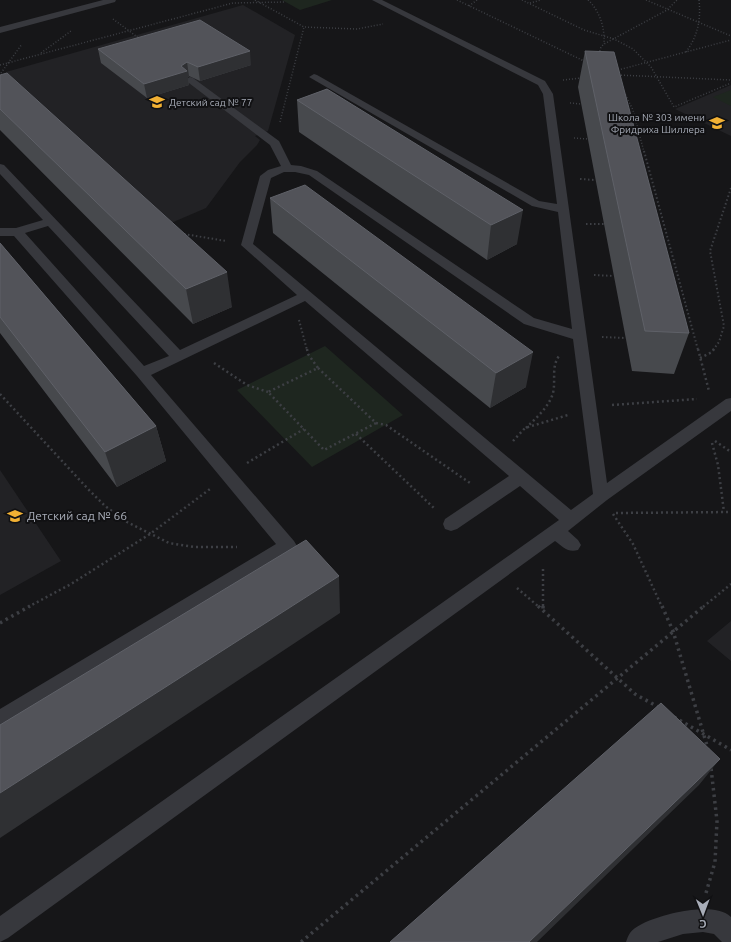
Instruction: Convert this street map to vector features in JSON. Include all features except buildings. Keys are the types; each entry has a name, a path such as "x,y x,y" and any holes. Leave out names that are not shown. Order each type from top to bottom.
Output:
{"lane":[{"path":"74,0 83,8"},
{"path":"0,30 112,0"},
{"path":"376,0 542,83 548,94 600,496"},
{"path":"314,77 536,204 563,209"},
{"path":"190,80 275,143 287,168"},
{"path":"0,167 178,356"},
{"path":"572,545 562,526 520,478 299,299 246,245 266,176 274,171 287,168 301,168 314,173 529,321 580,336"},
{"path":"0,232 17,232 51,221"},
{"path":"0,720 288,546 142,373 17,232"},
{"path":"142,373 299,299"},
{"path":"0,930 500,572 600,496 731,403"},
{"path":"451,524 520,478"},
{"path":"638,942 644,936 674,924 698,921 720,923 731,934"}],"path":[{"path":"255,0 304,27 357,29 371,27 408,16"},
{"path":"457,0 588,63"},
{"path":"469,6 478,0"},
{"path":"522,0 584,30 614,39 633,49 646,62 657,77 674,107 731,82"},
{"path":"529,3 541,0"},
{"path":"588,0 597,12 606,36 599,55"},
{"path":"646,0 699,21 731,36"},
{"path":"604,44 668,8 678,0"},
{"path":"685,52 696,34 700,13 700,0"},
{"path":"0,65 233,3 285,2"},
{"path":"94,5 141,39"},
{"path":"275,143 304,27"},
{"path":"614,71 731,40"},
{"path":"0,72 5,76"},
{"path":"615,75 731,82"},
{"path":"542,83 588,77"},
{"path":"621,88 633,110 715,414"},
{"path":"700,358 712,352 719,342 724,326 710,251 731,188"},
{"path":"182,233 246,245"},
{"path":"299,299 308,354 318,368 376,423 386,425 490,498"},
{"path":"526,428 543,409 553,392 554,370 557,358 580,336"},
{"path":"193,349 247,385 268,392 324,450 376,423"},
{"path":"268,392 318,368"},
{"path":"0,394 105,506 127,522 169,543 194,547 239,547"},
{"path":"0,623 71,584 150,534 230,476 304,429"},
{"path":"356,434 451,524"},
{"path":"710,437 718,465 724,512"},
{"path":"600,496 633,544 673,631 705,735 709,756"},
{"path":"543,612 562,526 612,514 731,512"},
{"path":"500,572 635,694 667,712"},
{"path":"301,942 731,584"},
{"path":"673,716 731,750"},
{"path":"698,921 715,862 717,821 710,763"}],"shaded area":[{"path":"282,0 332,0 300,10"},
{"name":"Детский сад № 77","path":"243,5 295,35 268,131 255,136 260,140 257,145 240,162 206,208 171,223 6,72"},
{"name":"Школа № 303 имени Фридриха Шиллера","path":"731,85 731,136 675,109"},
{"path":"731,90 731,106 713,97"},
{"path":"325,346 403,415 312,467 237,390"},
{"name":"Детский сад № 66","path":"0,470 61,561 0,595"},
{"path":"731,621 731,661 707,641"}],"place":[{"name":"Детский сад № 77","path":"157,102"},
{"name":"Школа № 303 имени Фридриха Шиллера","path":"717,123"},
{"name":"Детский сад № 66","path":"15,516"}]}
